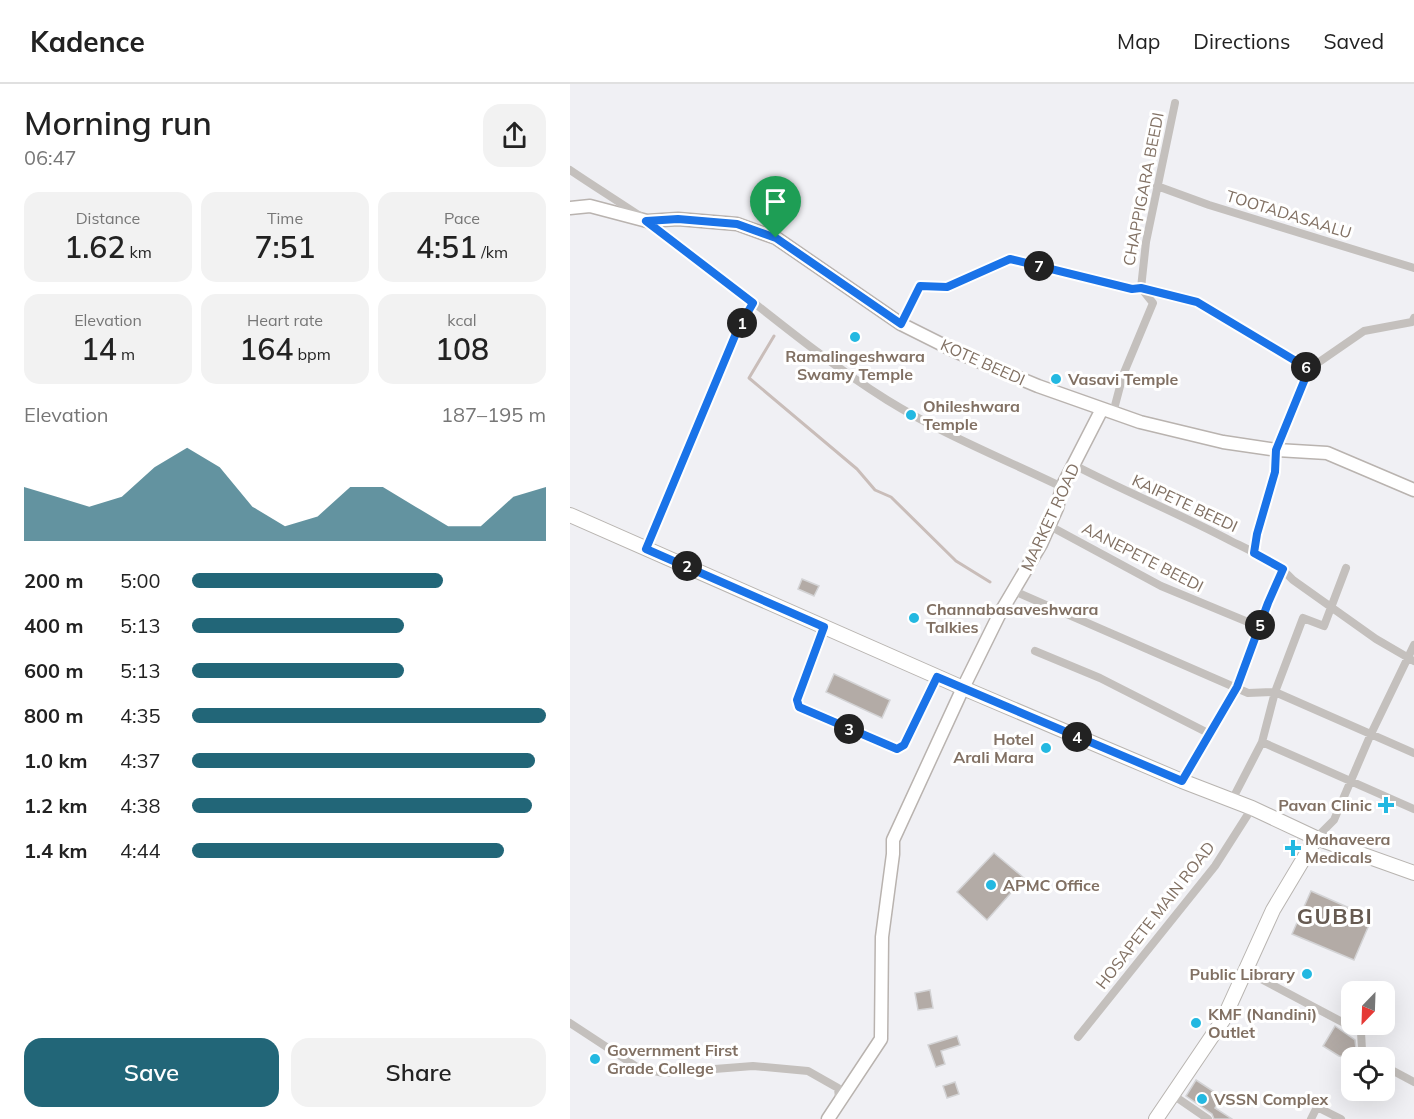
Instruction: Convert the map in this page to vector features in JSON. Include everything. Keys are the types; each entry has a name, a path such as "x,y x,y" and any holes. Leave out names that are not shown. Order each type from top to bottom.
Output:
{"main road":[{"path":"570,515 937,677 1182,781 1252,808 1316,838 1414,873"},
{"path":"1156,1119 1222,1020 1273,909 1316,838"}],"street":[{"name":"CHAPPIGARA BEEDI","path":"1107,411 1153,303 1141,288 1146,242 1175,103"},
{"path":"570,170 646,221 753,303 888,401 1062,487"},
{"name":"TOOTADASAALU","path":"1157,186 1209,205 1414,268"},
{"name":"KOTE BEEDI","path":"570,208 590,206 646,221 678,219 737,224 776,238 901,324 957,352 1038,386 1140,422 1223,442 1276,450 1328,453 1414,490"},
{"path":"901,324 920,286 947,287 1010,259 1132,289 1141,288 1197,302 1309,369"},
{"path":"646,549 733,341 753,303"},
{"path":"1254,553 1257,534 1275,472 1276,450 1309,369 1364,331 1412,322 1414,318"},
{"name":"MARKET ROAD","path":"828,1119 881,1039 882,937 893,840 999,615 1041,544 1057,508 1062,487 1107,411"},
{"name":"KAIPETE BEEDI","path":"1074,465 1117,488 1182,515 1283,569 1293,580 1330,607 1376,639 1411,659"},
{"name":"AANEPETE BEEDI","path":"1048,525 1161,586 1260,627"},
{"path":"1232,800 1263,742 1275,693 1303,618 1324,626 1346,568"},
{"path":"1182,781 1237,687 1283,569"},
{"path":"1014,591 1174,663 1248,693 1275,693 1370,736 1377,736 1414,753"},
{"path":"1316,838 1334,820 1370,736 1411,659 1414,645"},
{"path":"1035,651 1100,678 1210,734"},
{"path":"1263,742 1414,809"},
{"name":"HOSAPETE MAIN ROAD","path":"1078,1037 1215,866 1252,808"},
{"path":"1244,970 1361,1032 1362,1047"},
{"path":"570,1023 637,1067 663,1073 753,1066 808,1071 838,1088 839,1100"},
{"path":"1395,1072 1414,1082"},
{"path":"1173,1095 1208,1119"},
{"path":"1311,1119 1317,1107 1341,1119"}],"lane":[{"path":"824,627 797,700 799,707 897,749 904,745 937,677"}],"building":[{"path":"802,579 819,586 814,596 798,589"},
{"path":"834,674 890,700 882,718 826,692"},
{"name":"APMC Office","path":"994,853 1024,878 987,920 957,892"},
{"path":"1311,891 1372,918 1354,960 1292,934"},
{"path":"930,990 933,1008 918,1010 915,993"},
{"path":"1335,1026 1341,1030 1341,1035 1348,1035 1355,1040 1356,1047 1341,1047 1341,1056 1323,1046"},
{"path":"957,1036 960,1045 941,1051 945,1064 936,1067 928,1045"},
{"name":"VSSN Complex","path":"1196,1080 1222,1097 1215,1108 1232,1119 1214,1119 1212,1114 1186,1096"},
{"path":"955,1082 959,1094 947,1098 943,1086"}],"waterway":[{"path":"774,336 749,378 857,469 875,490 891,497 956,561 990,582"}],"place":[{"name":"Ramalingeshwara Swamy Temple","path":"855,337"},
{"name":"Vasavi Temple","path":"1056,379"},
{"name":"Ohileshwara Temple","path":"911,415"},
{"name":"Channabasaveshwara Talkies","path":"914,618"},
{"name":"Hotel Arali Mara","path":"1046,748"},
{"name":"Pavan Clinic","path":"1386,805"},
{"name":"Mahaveera Medicals","path":"1293,848"},
{"name":"APMC Office","path":"991,885"},
{"name":"Public Library","path":"1307,974"},
{"name":"KMF (Nandini) Outlet","path":"1196,1023"},
{"name":"Government First Grade College","path":"595,1059"},
{"name":"VSSN Complex","path":"1202,1099"}],"district":[{"name":"GUBBI","path":"1335,916"}],"route":[{"path":"678,219 737,224 776,238 901,324 920,286 947,287 1010,259 1132,289 1141,288 1197,302 1309,369 1276,450 1275,472 1257,534 1254,553 1283,569 1237,687 1182,781 937,677 904,745 897,749 799,707 797,700 824,627 646,549 737,331 753,303 646,221 678,219"}]}
